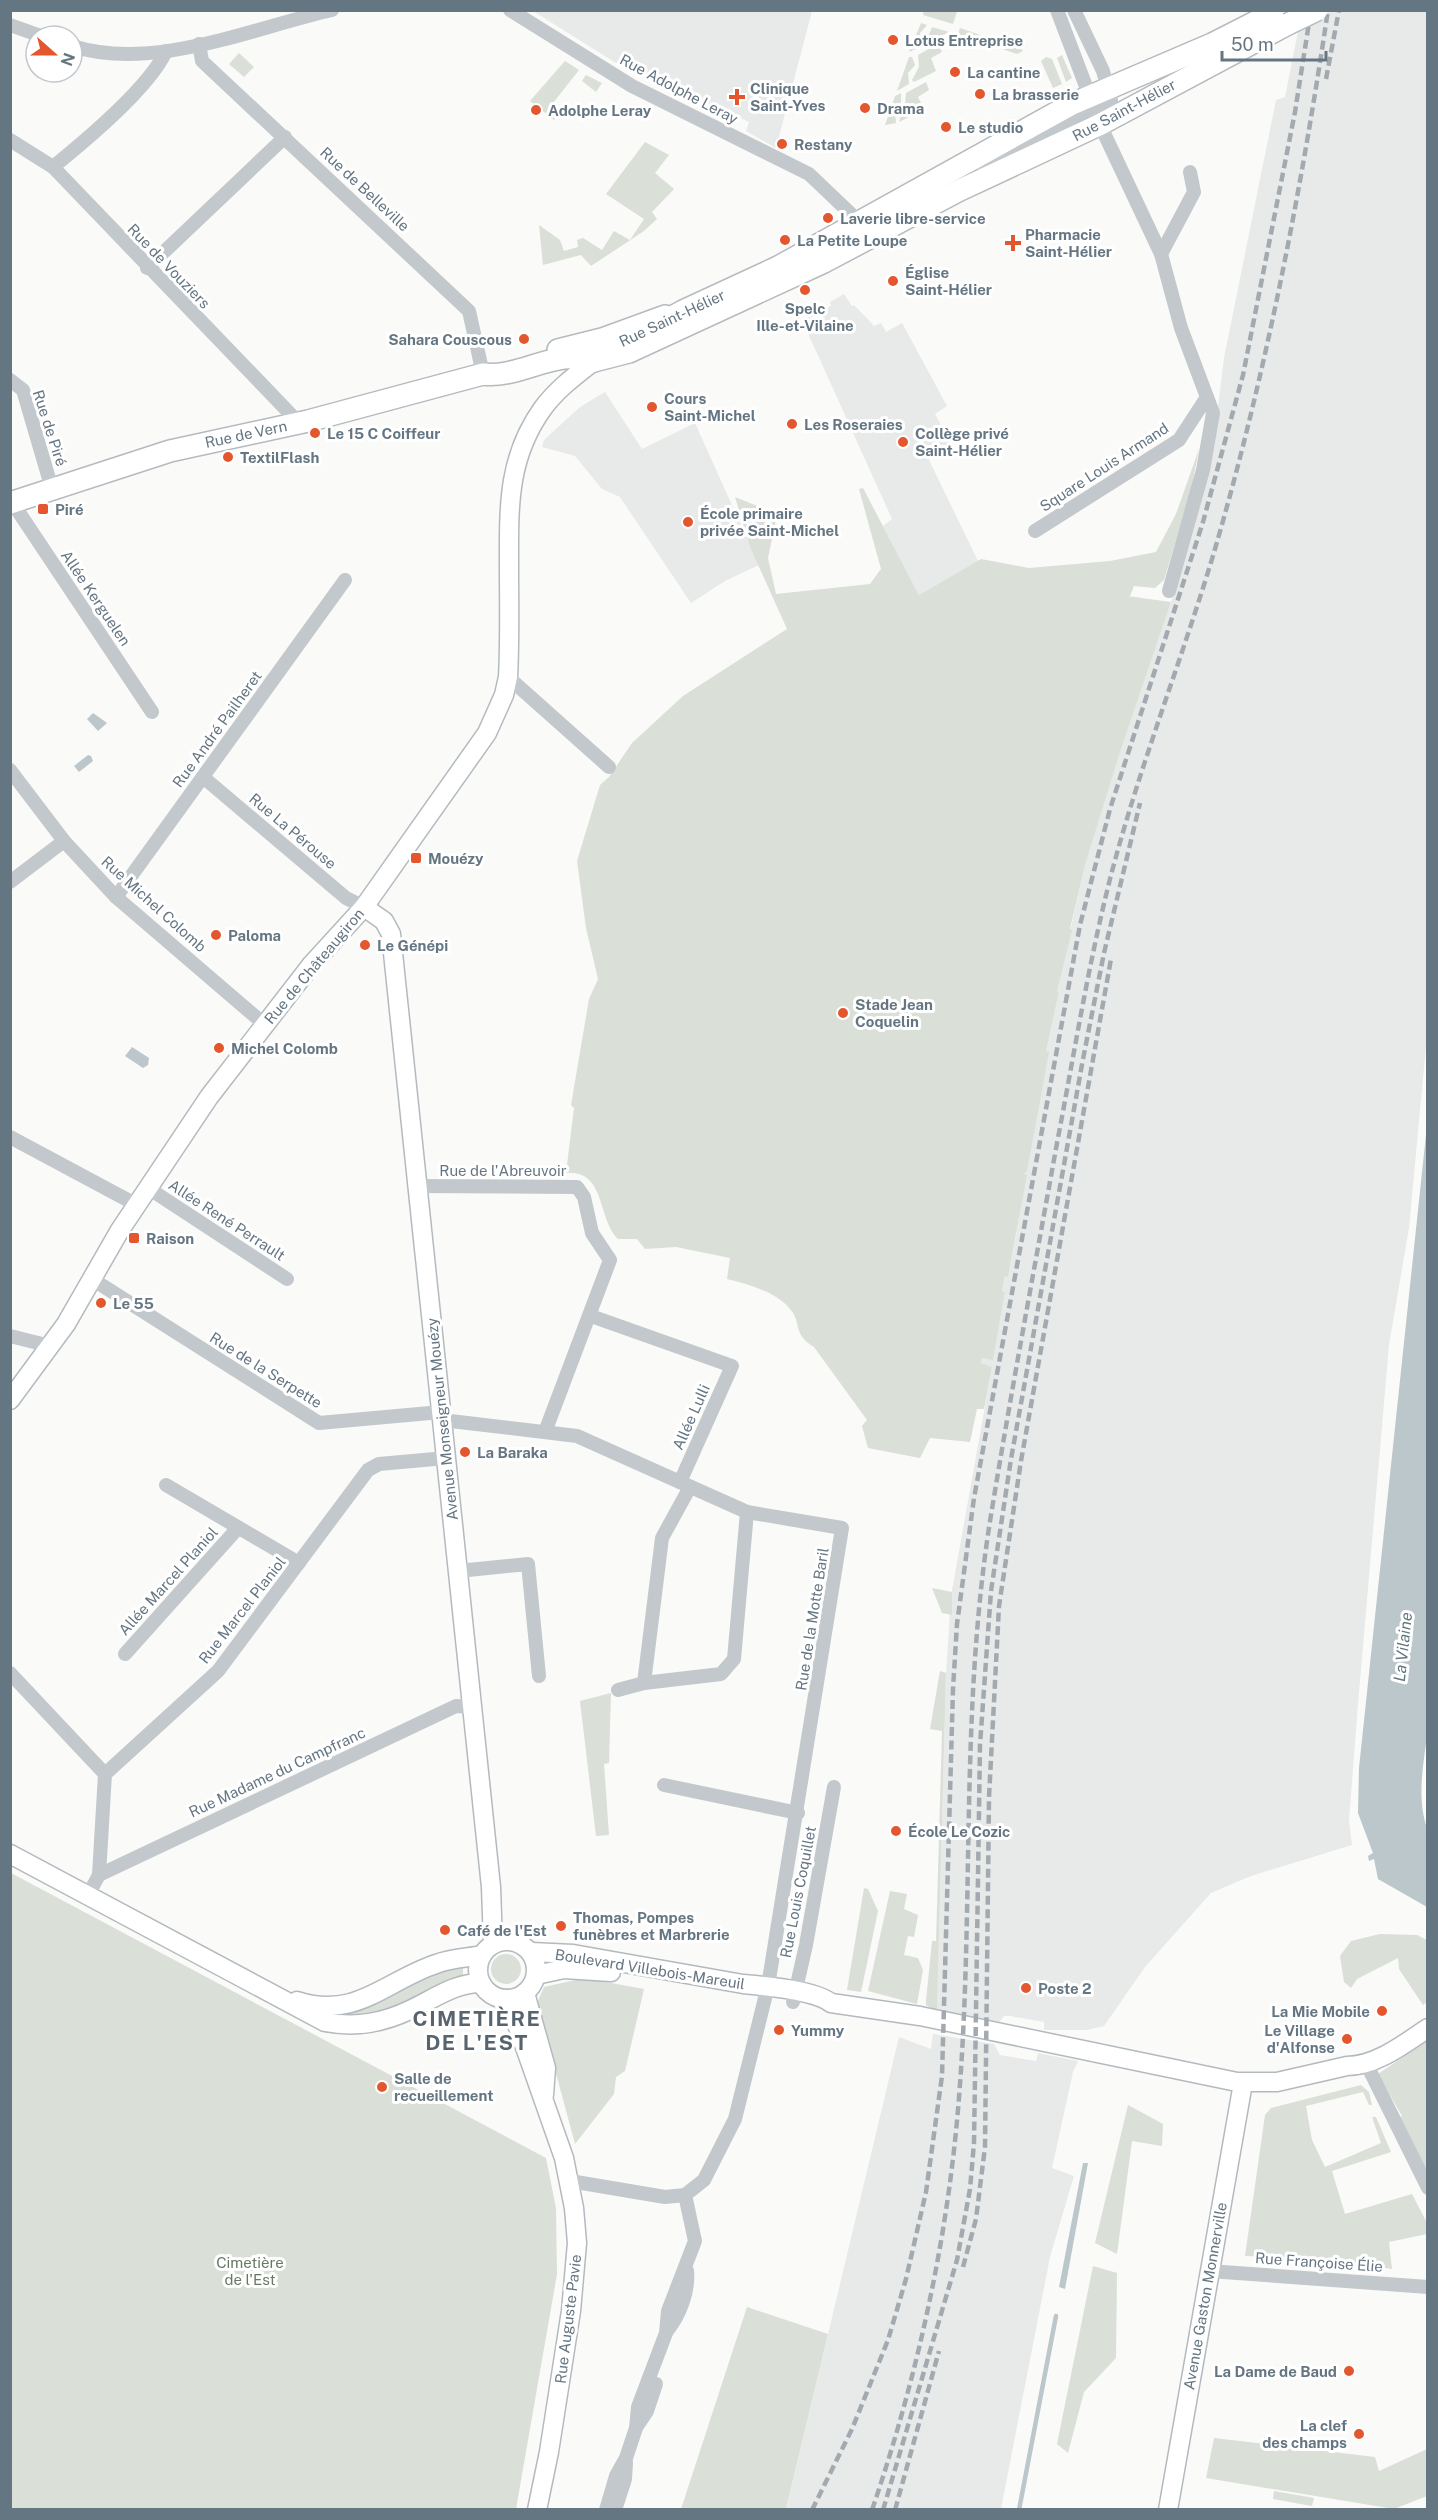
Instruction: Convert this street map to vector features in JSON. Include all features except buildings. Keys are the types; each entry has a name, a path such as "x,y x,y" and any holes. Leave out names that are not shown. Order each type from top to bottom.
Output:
{"main road":[{"path":"1283,17 1317,10"},
{"name":"Rue Saint-Hélier","path":"594,361 613,346 662,324 683,310 861,231 958,191 1098,104 1283,17"},
{"name":"Rue Saint-Hélier","path":"594,361 639,348 1212,44 1283,17"},
{"name":"Rue de Vern","path":"483,374 494,364 602,339 683,310"},
{"name":"Rue de Vern","path":"11,502 170,451 299,423 483,374 497,376 564,359 586,358 594,361"},
{"name":"Rue de Châteaugiron","path":"10,1400 50,1346 137,1205 209,1097 312,964 364,907 487,733 504,695 508,677 509,503 514,468 527,435 544,408 560,388 594,361"},
{"name":"Avenue Monseigneur Mouézy","path":"364,907 384,921 391,934 491,1887 487,1949"},
{"path":"10,1854 325,2022 359,2025 392,2017 456,1987 481,1983"},
{"path":"273,1993 309,2005 340,2007 363,2000 434,1964 487,1949 509,1940 517,1942 531,1952 535,1959 536,1975 517,1996 490,1994 481,1983 478,1969 487,1949"},
{"name":"Boulevard Villebois-Mareuil","path":"531,1952 573,1954 743,1984 766,1992 794,1997 821,1997 831,2003 920,2016 938,2022 1244,2083 1277,2082 1347,2066"},
{"name":"Boulevard Villebois-Mareuil","path":"536,1975 564,1969 624,1972 717,1989 741,1996 766,1992"},
{"name":"Rue Auguste Pavie","path":"517,1996 546,2068 544,2095 570,2181 577,2243 576,2274 549,2452 537,2510"},
{"path":"1347,2066 1397,2039 1428,2018"},
{"path":"1347,2066 1366,2063 1400,2046 1428,2028"},
{"name":"Avenue Gaston Monnerville","path":"1168,2510 1244,2083"}],"street":[{"path":"84,48 110,51 166,51 306,14 332,10"},
{"name":"Rue Adolphe Leray","path":"510,10 632,86 809,174 861,231"},
{"path":"1057,10 1161,254 1181,328 1213,413 1203,470 1169,591"},
{"path":"1074,10 1098,104"},
{"name":"Rue de Belleville","path":"199,44 202,61 469,310 483,374"},
{"path":"53,167 137,90 160,64 166,51"},
{"path":"147,268 285,137"},
{"name":"Rue de Vouziers","path":"10,140 53,167 147,268 299,423"},
{"path":"1161,254 1194,192 1191,172"},
{"name":"Rue de Piré","path":"10,380 23,390 52,489"},
{"name":"Square Louis Armand","path":"1035,531 1179,440 1207,397"},
{"name":"Allée Kerguelen","path":"11,502 152,712"},
{"name":"Rue André Pailheret","path":"116,897 345,580"},
{"path":"508,677 609,767"},
{"name":"Rue Michel Colomb","path":"10,770 64,841 116,897 264,1024"},
{"name":"Rue La Pérouse","path":"203,777 346,898 364,907"},
{"path":"10,882 64,841"},
{"path":"10,1137 137,1205"},
{"name":"Rue de l'Abreuvoir","path":"416,1186 577,1187 584,1197 592,1233 610,1260 591,1316"},
{"name":"Allée René Perrault","path":"148,1188 288,1279"},
{"name":"Rue de la Serpette","path":"93,1279 319,1423 441,1416"},
{"path":"545,1432 591,1316"},
{"name":"Allée Lulli","path":"591,1316 732,1366 662,1538 644,1683"},
{"path":"10,1336 50,1346"},
{"name":"Rue de la Motte Baril","path":"441,1416 577,1436 747,1512 842,1528 798,1814 766,1992 744,2089 735,2119 704,2180 685,2195"},
{"name":"Rue Marcel Planiol","path":"105,1774 218,1671 368,1470 379,1464 446,1458"},
{"name":"Allée Marcel Planiol","path":"166,1485 237,1529 299,1563"},
{"path":"618,1690 644,1683 721,1674 734,1659 747,1512"},
{"name":"Allée Marcel Planiol","path":"125,1654 237,1529"},
{"path":"458,1571 528,1564 539,1676"},
{"path":"10,1673 105,1774 99,1875 88,1895"},
{"name":"Rue Madame du Campfranc","path":"99,1875 456,1706 472,1707"},
{"path":"664,1785 798,1814"},
{"name":"Rue Louis Coquillet","path":"794,1997 806,1945 834,1787"},
{"path":"1366,2063 1428,2188"},
{"path":"570,2181 665,2197 685,2195 695,2241 668,2311 666,2333 638,2408 636,2428 626,2458 616,2476 606,2510"},
{"name":"Rue Françoise Élie","path":"1209,2271 1428,2287"},
{"path":"615,2510 625,2479 626,2458"}],"shaded area":[{"name":"Clinique Saint-Yves","path":"533,11 812,11 776,148 746,131 749,122 736,116 733,123 649,78 644,71 635,75"},
{"path":"1302,11 1427,11 1427,1036 1409,1228 1389,1345 1349,1821 1352,1845 1251,1876 1211,1893 1145,1967 1104,2026 1087,2030 1044,2030 1044,2022 1010,2016 1004,2016 998,2024 937,2012 946,1673 951,1596 992,1367 981,1364 982,1358 993,1359 1005,1292 1002,1291 1005,1276 1008,1276 1016,1236 1026,1175 1024,1174 1027,1171 1046,1051 1059,992 1057,991 1085,864 1121,748 1171,602 1212,455 1224,358 1276,100 1285,97"},
{"name":"Collège privé Saint-Hélier","path":"844,294 852,306 854,305 874,326 881,323 886,332 902,323 947,406 935,414 952,446 929,460 978,561 919,595 883,526 892,519 802,320 831,306 830,302"},
{"name":"École primaire privée Saint-Michel","path":"605,392 642,449 695,423 759,565 725,581 691,603 620,497 602,489 575,456 542,447 544,440 580,407"},
{"path":"933,2034 994,2044 1000,2055 1036,2061 1038,2053 1078,2061 1073,2072 1052,2168 1074,2176 1050,2257 1001,2509 786,2510 899,2037 931,2049"}],"green space":[{"path":"924,10 957,11 953,24 923,15"},
{"path":"921,23 927,25 920,33 922,46 909,52"},
{"path":"932,27 949,32 925,44"},
{"path":"960,28 1023,51 1017,54 958,34"},
{"path":"938,44 942,52 931,58 936,71 914,82 912,80 919,67 918,55"},
{"path":"239,53 254,67 244,77 229,64"},
{"path":"1062,55 1072,78 1066,82 1057,58"},
{"path":"909,57 912,57 915,65 908,73 909,84 897,91"},
{"path":"1046,57 1052,59 1062,84 1053,88 1041,61"},
{"path":"565,61 579,70 553,103 562,110 554,120 530,101"},
{"path":"586,75 602,83 596,92 582,81"},
{"path":"926,82 929,90 918,97 924,109 899,122 906,93"},
{"path":"901,93 901,102 895,111 896,123 885,125 895,96"},
{"path":"645,142 669,155 655,173 674,189 652,212 657,219 644,231 591,266 581,255 543,265 539,225 560,240 564,251 578,247 577,240 583,238 602,250 614,231 630,240 644,219 606,194"},
{"name":"Stade Jean Coquelin","path":"1199,449 1191,490 1164,580 1155,588 1134,586 1130,596 1127,596 1171,602 1120,752 1085,865 1070,929 1072,930 1057,991 1059,992 1046,1051 1049,1052 1027,1171 1024,1174 1027,1175 1008,1277 1005,1276 1002,1291 1005,1292 993,1360 982,1358 981,1363 992,1367 984,1409 977,1409 970,1442 930,1438 920,1458 868,1448 862,1426 867,1420 814,1347 800,1333 794,1314 784,1303 761,1290 727,1279 730,1258 676,1247 645,1249 637,1239 618,1239 611,1230 599,1197 588,1179 579,1174 566,1173 574,1108 571,1105 589,999 598,979 586,928 577,861 600,785 609,777 632,743 683,696 787,629 750,547 735,497 762,508 778,510 768,558 776,594 870,584 881,569 859,489 863,488 919,595 981,559 1029,568 1110,561 1156,552 1176,514"},
{"path":"932,1588 952,1592 952,1615 942,1613"},
{"path":"940,1671 946,1673 937,2012 926,2005 926,2001 932,1941 936,1941 942,1731 930,1729"},
{"path":"611,1693 609,1763 604,1764 609,1835 596,1836 580,1701"},
{"name":"Cimetière de l'Est","path":"11,1873 546,2158 556,2208 557,2274 516,2509 11,2509"},
{"path":"864,1888 868,1889 878,1911 861,1992 847,1990"},
{"path":"890,1891 907,1894 904,1909 918,1915 914,1937 908,1936 904,1955 918,1958 923,1970 917,2004 868,1991"},
{"path":"1380,1934 1417,1935 1427,1940 1427,2002 1423,2005 1399,1969 1398,1958 1357,1979 1351,1988 1344,1982 1340,1956 1351,1941"},
{"path":"506,1954 517,1958 521,1969 517,1980 506,1984 495,1980 491,1969 495,1958"},
{"path":"463,1962 463,1977 397,2008 362,2017 328,2014 365,2008 434,1969"},
{"path":"584,1978 644,1989 625,2071 616,2077 614,2094 575,2144 537,2003 544,1987"},
{"path":"1427,2041 1427,2181 1395,2119 1402,2116 1378,2074"},
{"path":"1361,2085 1369,2092 1372,2105 1369,2105 1363,2092 1306,2106 1312,2140 1325,2167 1381,2143 1372,2117 1376,2117 1391,2152 1332,2171 1345,2214 1412,2194 1427,2223 1427,2234 1389,2242 1392,2269 1328,2259 1245,2256 1265,2115 1271,2108"},
{"path":"1128,2105 1163,2124 1162,2146 1132,2141 1117,2254 1095,2243"},
{"path":"1093,2266 1117,2273 1116,2358 1084,2392 1068,2453 1057,2444"},
{"path":"747,2307 828,2334 786,2509 681,2509"},
{"path":"1214,2438 1375,2457 1379,2471 1427,2449 1427,2496 1394,2509 1206,2478"},
{"path":"1274,2491 1314,2498 1312,2506 1273,2499"}],"water":[{"path":"93,713 107,723 98,731 87,719"},
{"path":"88,755 93,761 79,772 74,766"},
{"path":"132,1047 149,1058 148,1065 143,1068 125,1056"},
{"name":"La Vilaine","path":"1427,1125 1428,1729 1421,1791 1427,1828 1427,1907 1378,1879 1374,1859 1369,1861 1368,1856 1373,1853 1358,1813 1359,1768"},
{"path":"1083,2163 1088,2163 1065,2289 1059,2287"}],"waterway":[{"path":"1019,2510 1056,2316"}],"railway":[{"path":"812,2510 852,2429 888,2340 906,2279 926,2192 942,2076 953,1689 957,1624 974,1498 1080,925 1110,809 1203,522 1243,375 1295,112 1311,10"},
{"path":"872,2510 918,2353 949,2192 960,2084 964,2012 969,1796 975,1652 982,1580 992,1509 1057,1143 1088,978 1121,837 1215,549 1250,416 1294,214 1328,10"},
{"path":"1326,79 1339,10"},
{"path":"883,2510 957,2260 970,2189 974,2143 980,1745 991,1591 1011,1459 1083,1059 1104,953 1140,803"},
{"path":"963,2267 976,2219 985,2147 989,1797 999,1606 1021,1461 1111,959"},
{"path":"895,2510 939,2351"}],"place":[{"name":"Lotus Entreprise","path":"893,40"},
{"name":"La cantine","path":"955,72"},
{"name":"La brasserie","path":"980,94"},
{"name":"Clinique Saint-Yves","path":"737,97"},
{"name":"Drama","path":"865,108"},
{"name":"Adolphe Leray","path":"536,110"},
{"name":"Le studio","path":"946,127"},
{"name":"Restany","path":"782,144"},
{"name":"Laverie libre-service","path":"828,218"},
{"name":"La Petite Loupe","path":"785,240"},
{"name":"Pharmacie Saint-Hélier","path":"1013,243"},
{"name":"Église Saint-Hélier","path":"893,281"},
{"name":"Spelc Ille-et-Vilaine","path":"805,290"},
{"name":"Sahara Couscous","path":"524,339"},
{"name":"Cours Saint-Michel","path":"652,407"},
{"name":"Les Roseraies","path":"792,424"},
{"name":"Le 15 C Coiffeur","path":"315,433"},
{"name":"Collège privé Saint-Hélier","path":"903,442"},
{"name":"TextilFlash","path":"228,457"},
{"name":"Piré","path":"43,509"},
{"name":"École primaire privée Saint-Michel","path":"688,522"},
{"name":"Mouézy","path":"416,858"},
{"name":"Paloma","path":"216,935"},
{"name":"Le Génépi","path":"365,945"},
{"name":"Stade Jean Coquelin","path":"843,1013"},
{"name":"Michel Colomb","path":"219,1048"},
{"name":"Raison","path":"134,1238"},
{"name":"Le 55","path":"101,1303"},
{"name":"La Baraka","path":"465,1452"},
{"name":"École Le Cozic","path":"896,1831"},
{"name":"Thomas, Pompes funèbres et Marbrerie","path":"561,1926"},
{"name":"Café de l'Est","path":"445,1930"},
{"name":"Poste 2","path":"1026,1988"},
{"name":"La Mie Mobile","path":"1382,2011"},
{"name":"Yummy","path":"779,2030"},
{"name":"Le Village d'Alfonse","path":"1347,2039"},
{"name":"Salle de recueillement","path":"382,2087"},
{"name":"La Dame de Baud","path":"1349,2371"},
{"name":"La clef des champs","path":"1359,2434"}],"district":[{"name":"CIMETIÈRE DE L'EST","path":"477,2030"}]}
